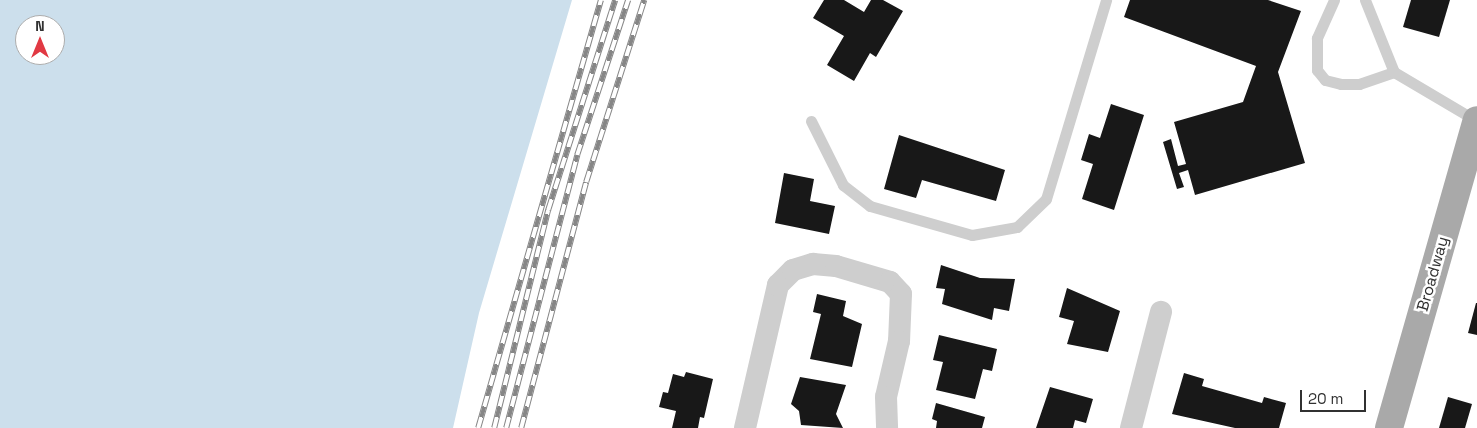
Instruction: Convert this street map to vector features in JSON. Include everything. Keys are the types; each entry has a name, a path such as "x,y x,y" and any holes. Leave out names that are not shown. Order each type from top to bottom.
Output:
{"main road":[{"name":"Broadway","path":"1389,428 1477,121"}],"street":[{"path":"745,428 778,285 792,270 813,264 890,282 901,294 900,341 886,397 887,428"},
{"path":"1131,428 1161,312"}],"lane":[{"path":"811,120 843,185 870,206 972,235 1017,227 1046,200 1106,0"},
{"path":"1334,0 1317,38 1317,70 1326,80 1341,84 1359,84 1394,72"},
{"path":"1365,0 1394,72 1477,121"}],"water":[{"path":"0,0 572,0 479,313 453,428 0,428"}],"building":[{"path":"824,0 844,0 864,12 871,0 883,0 903,11 876,57 870,53 854,81 827,65 844,36 813,18"},
{"path":"1130,0 1268,0 1301,11 1278,72 1305,163 1195,195 1188,170 1179,173 1184,187 1177,189 1163,142 1171,139 1178,166 1186,164 1174,122 1243,102 1256,66 1124,17"},
{"path":"1411,0 1450,0 1439,37 1403,27"},
{"path":"1111,104 1144,115 1114,210 1082,199 1093,164 1081,160 1089,134 1100,138"},
{"path":"899,135 1005,170 996,201 922,180 916,198 884,189"},
{"path":"784,173 814,179 810,201 835,206 829,234 775,223"},
{"path":"941,265 980,278 1015,279 1009,311 994,308 992,320 942,304 945,289 936,288"},
{"path":"1067,288 1120,311 1108,352 1067,344 1074,321 1059,317"},
{"path":"817,294 846,301 843,316 862,324 852,367 810,359 821,314 813,312"},
{"path":"1477,303 1477,335 1468,333"},
{"path":"939,335 997,349 992,371 983,369 975,399 936,390 943,362 933,360"},
{"path":"686,372 713,379 704,418 700,417 698,428 672,428 676,411 659,407 663,392 668,393 673,374 684,377"},
{"path":"1184,373 1204,379 1202,386 1262,403 1264,397 1286,403 1279,428 1235,428 1172,414"},
{"path":"800,377 846,385 836,414 843,428 801,425 799,411 791,404"},
{"path":"1050,387 1093,399 1086,423 1075,420 1073,428 1036,428"},
{"path":"1448,397 1472,404 1465,428 1439,428"},
{"path":"936,403 985,417 982,428 936,428 937,421 932,419"}],"railway":[{"path":"478,428 601,0"},
{"path":"494,428 548,210 615,0"},
{"path":"506,428 577,155 628,0"},
{"path":"521,428 586,182 644,0"}]}
